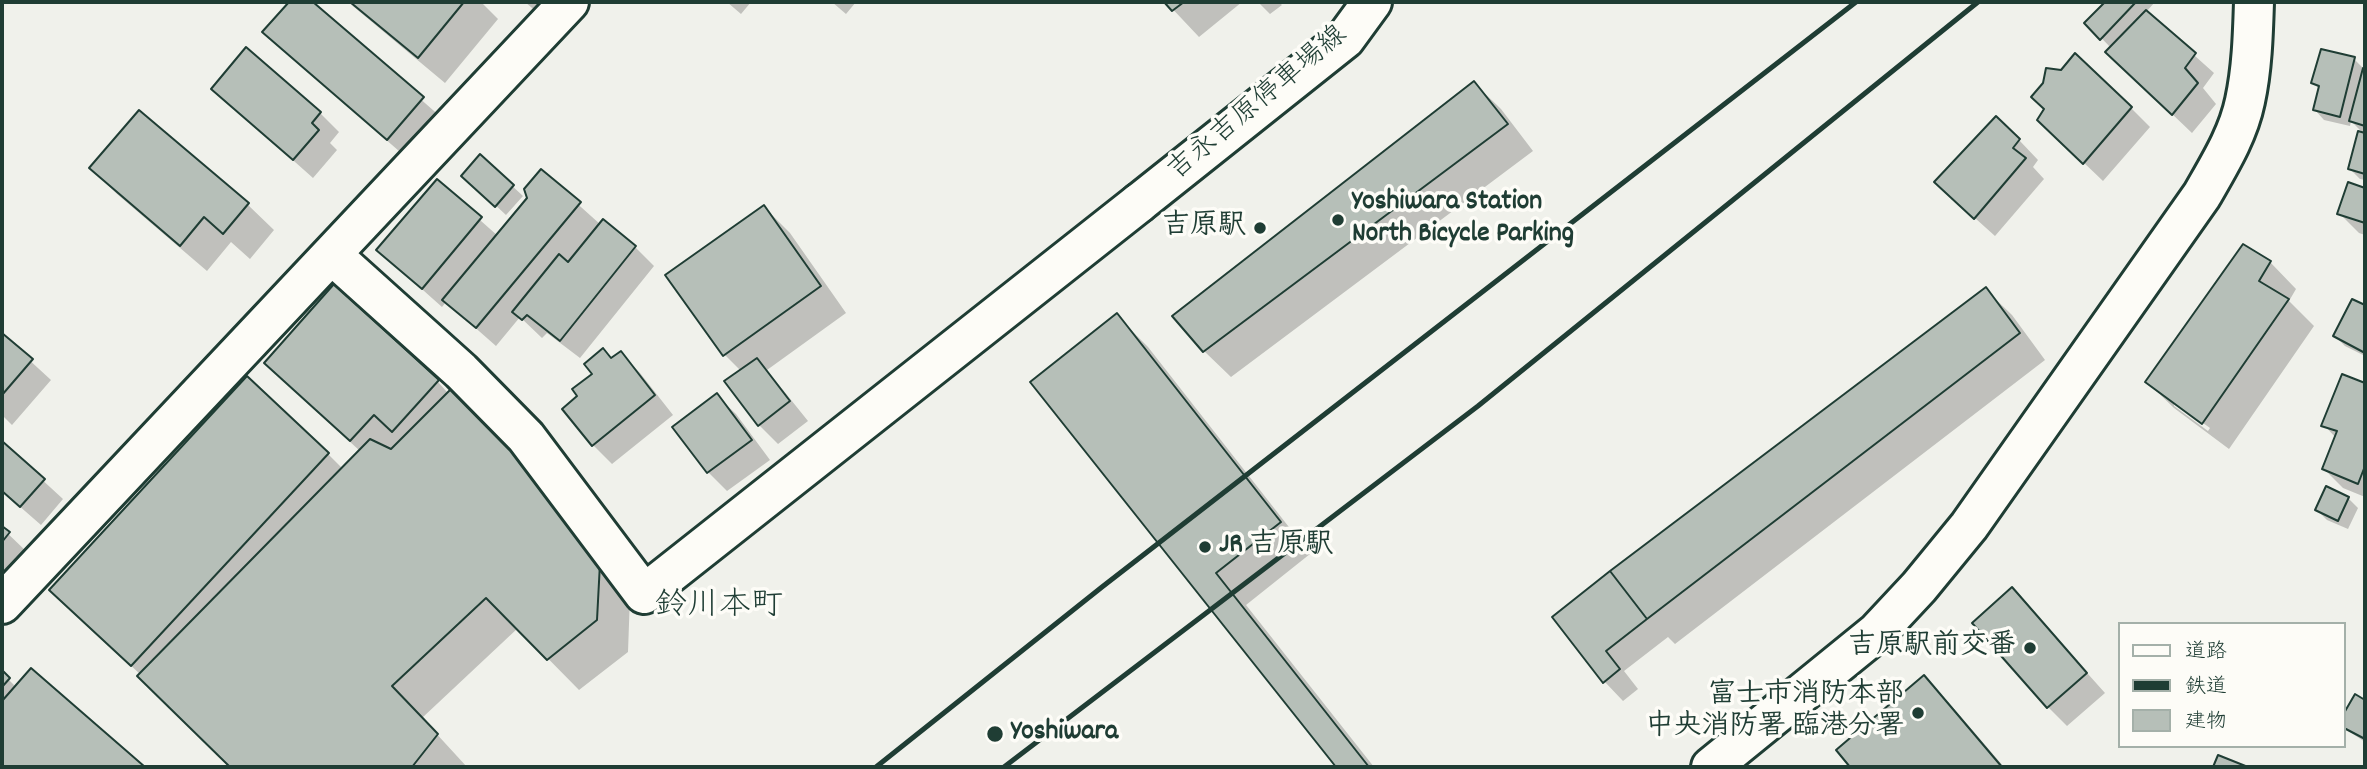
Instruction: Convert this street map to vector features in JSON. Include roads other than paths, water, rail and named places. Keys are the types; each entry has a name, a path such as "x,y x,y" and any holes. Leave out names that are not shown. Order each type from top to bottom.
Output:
{"street":[{"path":"2,604 569,2"},
{"name":"吉永吉原停車場線","path":"332,256 461,371 526,437 644,594 1345,39 1372,2"},
{"path":"1711,767 1877,632 1919,587 1969,526 2202,195 2224,157 2245,100 2255,2"}],"railway":[{"path":"876,767 1102,587 1856,2"},
{"path":"1004,767 1478,406 1978,2"}],"place":[{"name":"Yoshiwara Station North Bicycle Parking","path":"1338,220"},
{"name":"吉原駅","path":"1260,228"},
{"name":"JR 吉原駅","path":"1205,547"},
{"name":"吉原駅前交番","path":"2030,648"},
{"name":"富士市消防本部 中央消防署 臨港分署","path":"1918,713"},
{"name":"Yoshiwara","path":"995,734"}],"district":[{"name":"鈴川本町","path":"719,609"}]}
